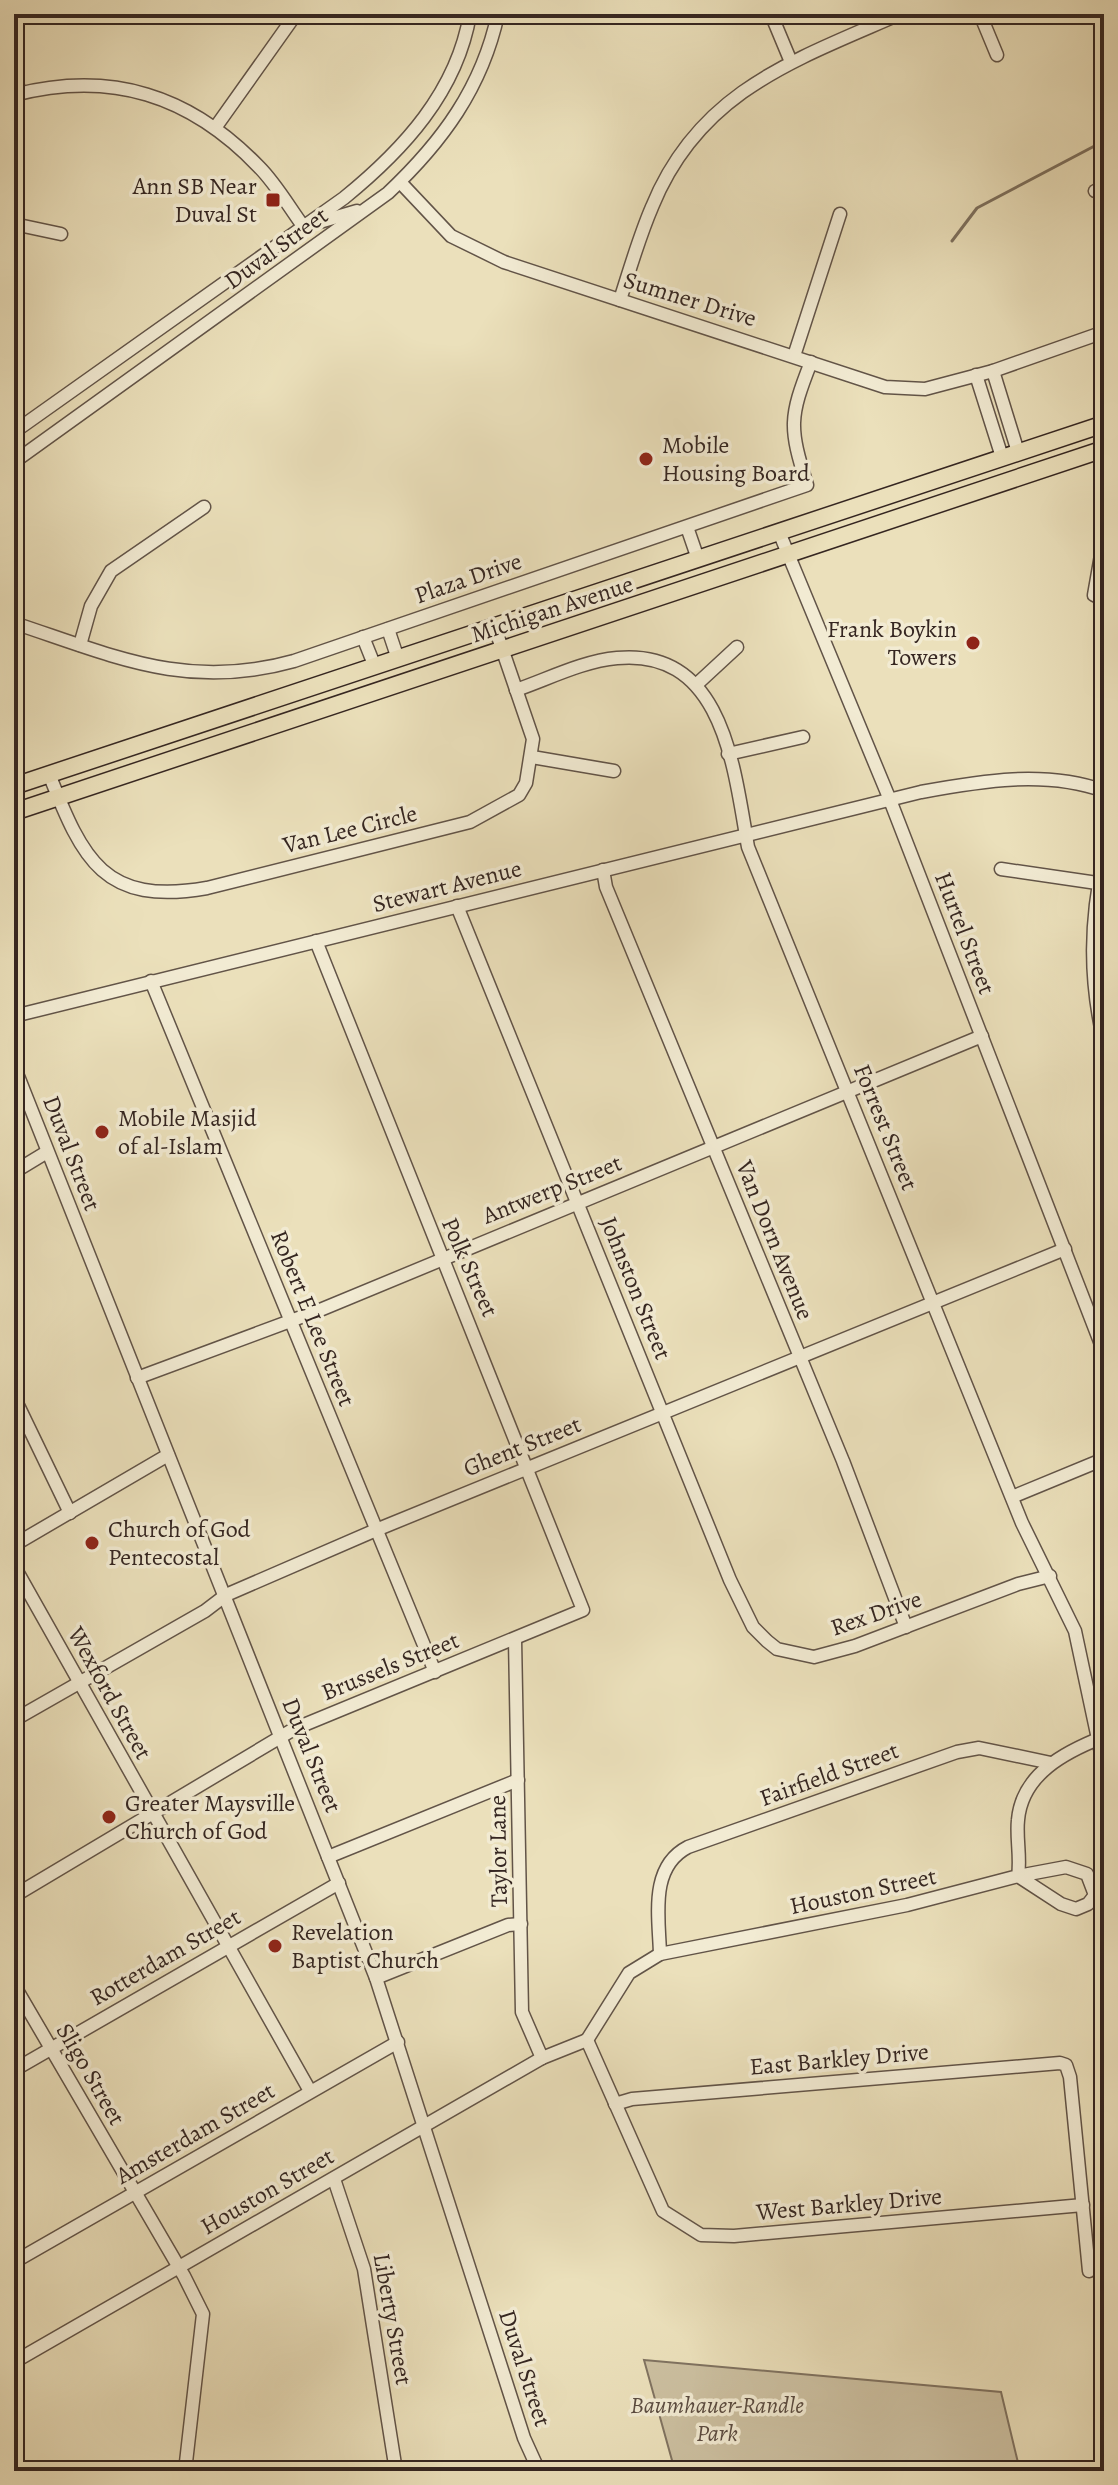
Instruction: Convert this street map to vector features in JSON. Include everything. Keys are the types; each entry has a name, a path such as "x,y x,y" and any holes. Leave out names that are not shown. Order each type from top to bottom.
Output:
{"main road":[{"name":"Michigan Avenue","path":"14,786 1104,424"},
{"name":"Michigan Avenue","path":"14,812 1104,449"}],"street":[{"path":"215,128 296,14"},
{"name":"Duval Street","path":"14,432 383,166 418,127 440,96 457,59 470,14"},
{"name":"Duval Street","path":"14,462 400,182 429,153 465,104 492,43 498,14"},
{"path":"771,14 791,62"},
{"path":"620,300 652,205 694,136 715,112 773,70 900,14"},
{"path":"980,14 997,55"},
{"path":"14,71 17,95 101,84 165,99 215,128 261,169 303,226 318,225 368,208"},
{"name":"Sumner Drive","path":"400,182 451,236 504,262 885,387 925,389 993,371 1104,332"},
{"path":"794,356 840,214"},
{"path":"14,224 61,234"},
{"name":"Plaza Drive","path":"14,623 142,665 210,674 262,669 388,629 807,485 791,424 794,404 811,362"},
{"path":"993,371 1010,455"},
{"path":"976,375 1010,455"},
{"path":"80,645 91,606 111,571 204,507"},
{"path":"687,527 698,559"},
{"name":"Hurtel Street","path":"779,532 890,800 1104,1352"},
{"path":"1104,538 1093,585 1094,595 1104,600"},
{"name":"Van Lee Circle","path":"49,774 88,856 102,870 136,890 187,892 470,822 519,795 526,783 532,757 533,739 495,628"},
{"path":"388,629 398,659"},
{"path":"363,637 375,667"},
{"path":"516,690 596,662 633,657 675,667 697,684 737,647"},
{"name":"Forrest Street","path":"697,684 710,702 728,754 746,835 848,1091 1012,1497 1075,1631 1101,1738 1104,1767"},
{"path":"728,754 803,737"},
{"path":"532,757 614,771"},
{"name":"Stewart Avenue","path":"14,1016 746,835 974,782 1050,779 1104,791"},
{"path":"1104,857 1091,965 1104,1042"},
{"path":"1001,869 1101,884"},
{"name":"Van Dorn Avenue","path":"603,870 906,1627"},
{"name":"Johnston Street","path":"457,906 701,1509"},
{"name":"Polk Street","path":"316,941 580,1595 582,1610"},
{"name":"Robert E Lee Street","path":"151,981 435,1672"},
{"name":"Antwerp Street","path":"137,1378 290,1321 982,1036"},
{"name":"Duval Street","path":"14,1066 376,1978 524,2438 539,2471"},
{"path":"14,1172 47,1152"},
{"name":"Ghent Street","path":"14,1720 226,1595 376,1530 1065,1249"},
{"path":"14,1397 70,1513"},
{"path":"14,1545 168,1455"},
{"path":"1012,1497 1104,1459"},
{"name":"Rex Drive","path":"701,1509 753,1627 777,1649 814,1657 1050,1576"},
{"name":"Wexford Street","path":"14,1566 310,2091"},
{"name":"Brussels Street","path":"14,1896 294,1729 582,1610"},
{"name":"Taylor Lane","path":"515,1639 522,2012 542,2058"},
{"path":"1018,1876 1018,1817 1030,1785 1051,1763 1101,1738"},
{"name":"Fairfield Street","path":"660,1954 659,1886 665,1867 677,1853 957,1752 979,1748 1051,1763"},
{"path":"328,1857 518,1780"},
{"name":"Houston Street","path":"14,2362 542,2058 587,2040 629,1973 660,1954 907,1905 1018,1876 1066,1867 1087,1874 1095,1895 1088,1904 1076,1909 1061,1904 1018,1876"},
{"name":"Rotterdam Street","path":"14,2070 339,1883"},
{"path":"376,1978 508,1925 521,1924"},
{"name":"Sligo Street","path":"14,1985 179,2267 203,2314 185,2471"},
{"name":"West Barkley Drive","path":"587,2040 663,2211 701,2235 734,2236 1083,2205"},
{"name":"Amsterdam Street","path":"14,2262 398,2042"},
{"name":"East Barkley Drive","path":"615,2104 632,2099 1053,2062 1066,2065 1070,2077 1083,2205"},
{"name":"Liberty Street","path":"334,2179 364,2269 396,2471"},
{"path":"1083,2205 1089,2271"}],"green space":[{"name":"Baumhauer-Randle Park","path":"644,2360 1001,2392 1020,2471 675,2471"}],"waterway":[{"path":"952,241 977,208 1104,141"}],"place":[{"name":"Ann SB Near Duval St","path":"273,200"},
{"name":"Mobile Housing Board","path":"646,459"},
{"name":"Frank Boykin Towers","path":"973,643"},
{"name":"Mobile Masjid of al-Islam","path":"102,1132"},
{"name":"Church of God Pentecostal","path":"92,1543"},
{"name":"Greater Maysville Church of God","path":"109,1817"},
{"name":"Revelation Baptist Church","path":"275,1946"}]}
